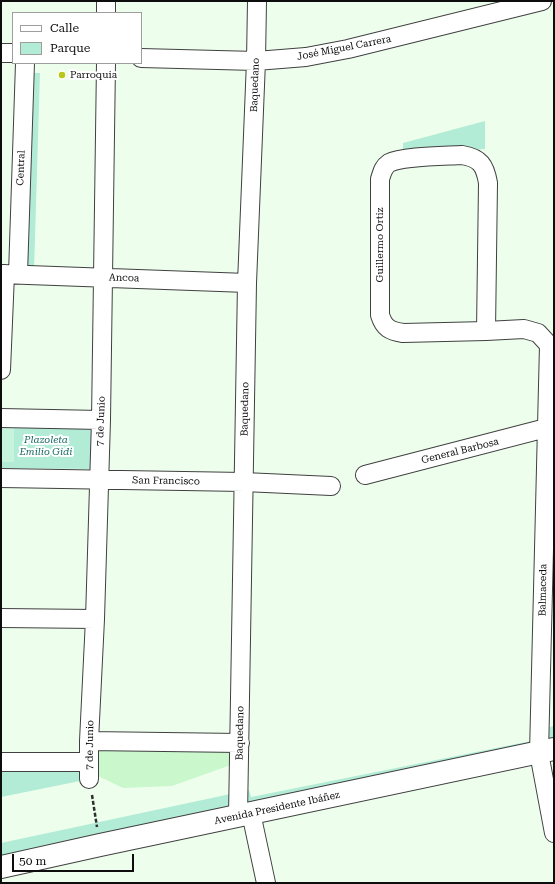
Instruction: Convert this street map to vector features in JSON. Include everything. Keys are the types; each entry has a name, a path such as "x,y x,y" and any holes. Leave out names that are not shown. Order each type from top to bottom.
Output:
{"street":[{"path":"106,1 106,12"},
{"name":"Baquedano","path":"257,1 247,283 240,743 245,815 266,883"},
{"name":"José Miguel Carrera","path":"142,58 256,61 306,57 348,49 542,1"},
{"path":"1,53 12,53"},
{"name":"Central","path":"1,370 25,64"},
{"name":"7 de Junio","path":"89,770 101,420 106,64"},
{"name":"Guillermo Ortiz","path":"462,155 472,157 481,163 486,172 488,183 486,331 403,333 394,332 387,328 383,323 380,315 380,179 383,169 388,163 399,160 462,155"},
{"name":"Ancoa","path":"8,274 247,283"},
{"name":"Balmaceda","path":"486,331 524,329 538,333 549,345 551,427 546,751 554,833"},
{"path":"1,418 101,420"},
{"name":"General Barbosa","path":"365,475 551,427"},
{"name":"San Francisco","path":"1,478 244,482 331,486"},
{"path":"1,618 95,619"},
{"path":"89,741 240,743"},
{"name":"Avenida Presidente Ibáñez","path":"1,867 546,751"},
{"path":"1,762 89,770"}],"path":[{"path":"89,770 100,845"}],"green space":[{"path":"17,73 40,73 34,271 12,270"},
{"path":"485,121 485,149 403,156 403,143"},
{"name":"Plazoleta Emilio Gidi","path":"1,421 93,424 91,469 1,468"},
{"path":"1,422 14,422 14,462 1,462"},
{"path":"554,726 554,747 1,862 1,843 249,790 251,797 536,740 537,730"},
{"path":"94,737 244,743 242,761 172,786 123,788 92,773"},
{"path":"1,762 84,765 85,780 1,797"}],"place":[{"name":"Parroquia","path":"62,75"}]}
